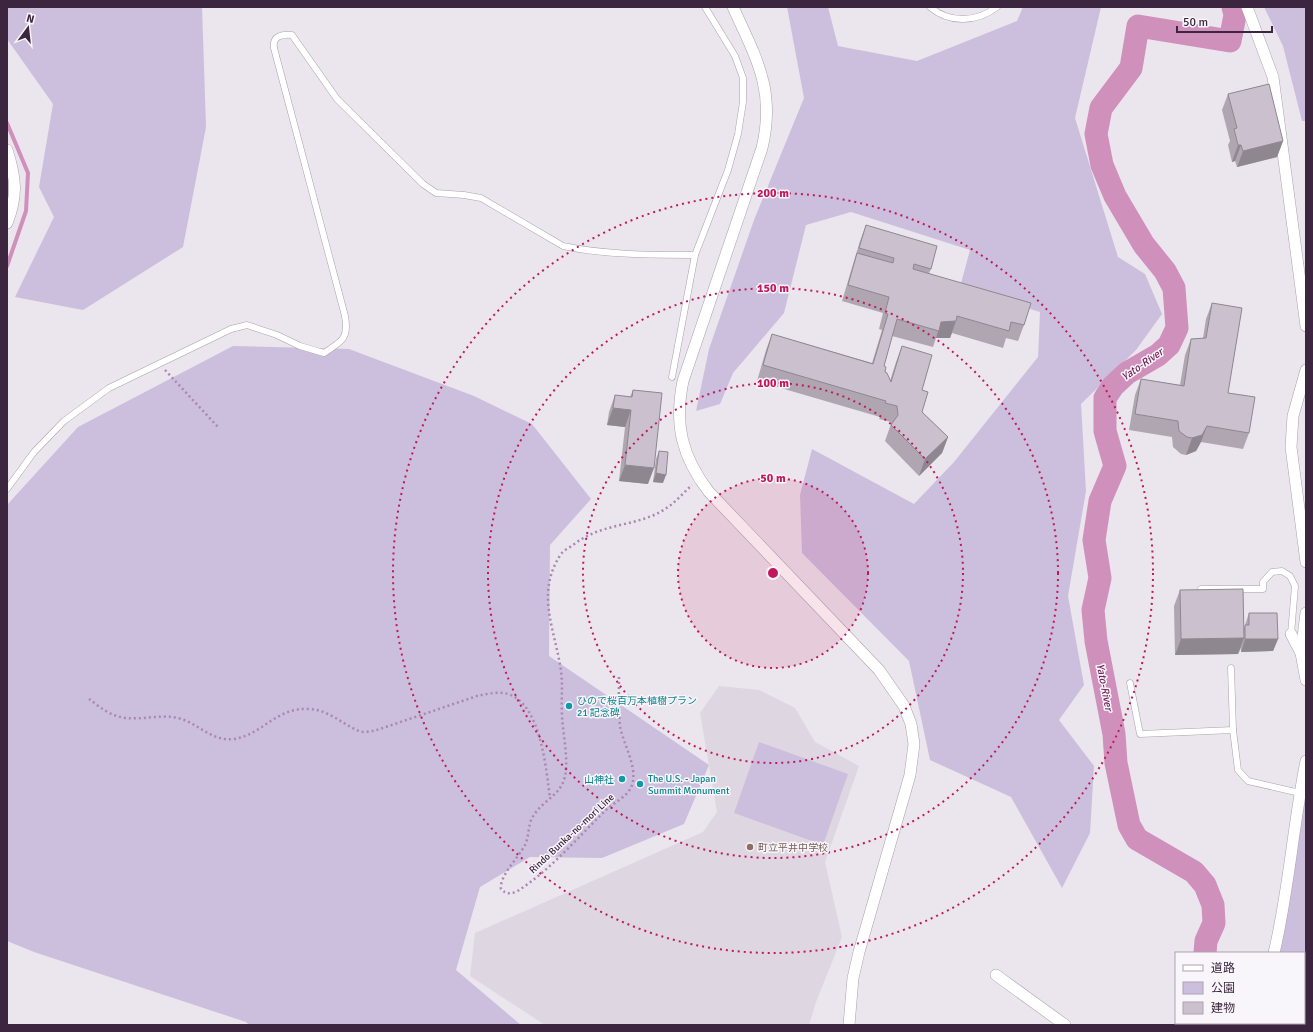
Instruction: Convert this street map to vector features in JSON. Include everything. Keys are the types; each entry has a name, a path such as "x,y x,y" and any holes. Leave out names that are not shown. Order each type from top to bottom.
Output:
{"street":[{"path":"733,7 764,79 767,100 766,130 762,148 684,381 681,394 680,429 688,460 699,478 728,511 879,670 904,706 911,724 914,744 910,775 859,952 853,978 848,1025"},
{"path":"1247,7 1273,77 1306,326"},
{"path":"7,150 14,174 14,205 7,223"},
{"path":"1306,370 1293,416 1291,447 1306,562"},
{"path":"1301,653 1306,613"},
{"path":"1291,634 1301,653 1306,680"},
{"path":"1274,952 1280,929 1306,761"},
{"path":"996,975 1064,1025"}],"lane":[{"path":"672,377 695,255 728,170 738,134 743,102 743,78 735,56 705,7"},
{"path":"930,7 943,15 967,20 990,13 997,7"},
{"path":"7,489 34,452 64,421 109,388 231,329 247,325 277,335 300,346 324,353 344,339 347,328 345,316 273,43 276,38 283,34 292,35 337,99 423,184 436,193 481,198 563,246 578,249 648,254 695,255"},
{"path":"1201,589 1263,589 1263,582 1272,572 1282,571 1290,576 1295,586 1291,634"},
{"path":"1231,668 1233,730 1238,770 1248,781 1300,793"},
{"path":"1130,683 1140,734 1233,730"}],"path":[{"path":"159,364 218,427"},
{"name":"Rindo Bunka-no-mori Line","path":"619,677 620,726 633,778 632,785 628,793 607,808 553,863 536,877 516,892 510,894 504,893 501,888 502,879 526,844 531,820 550,798 561,789 565,779 566,766 561,715 561,672 547,604 548,583 554,566 562,552 594,532 636,521 665,510 699,478"},
{"path":"89,700 112,715 130,718 165,716 180,718 221,739 235,739 251,732 282,713 294,709 311,709 323,712 360,732 374,731 477,696 493,693 508,694 518,700 528,710 537,726 550,798"}],"shaded area":[{"name":"町立平井中学校","path":"719,686 759,690 795,708 815,742 859,766 825,862 842,937 816,1002 809,1025 545,1025 470,976 475,933 703,832 717,812 700,713"}],"green space":[{"path":"7,7 202,7 206,127 183,247 83,310 15,297 54,217 39,187 53,104 7,39"},
{"path":"787,7 828,7 838,46 917,61 1017,21 1023,7 1101,7 1075,118 1118,257 1145,274 1162,314 1136,350 1081,404 1086,491 1068,596 1084,685 1059,720 1094,766 1090,833 1062,888 1011,797 930,760 909,661 802,553 800,495 812,449 914,504 954,462 1038,357 1040,312 960,287 970,250 851,212 806,225 784,313 733,373 720,404 696,411 709,349 754,220 804,98"},
{"path":"1264,7 1306,7 1306,121 1302,121 1283,46"},
{"path":"233,346 349,349 474,396 532,424 591,499 550,545 549,656 709,765 684,824 602,858 530,857 480,887 456,970 521,1025 249,1025 246,1022 34,952 7,941 7,505 78,427"},
{"path":"759,742 848,774 823,845 734,813"},
{"path":"1306,792 1306,1025 1244,1025 1305,1024 1305,952 1278,952"}],"building":[{"path":"1269,84 1283,141 1243,151 1241,145 1238,145 1234,129 1237,128 1228,94"},
{"path":"866,225 937,246 931,269 914,264 913,269 1031,303 1024,325 1011,322 1009,331 957,316 956,321 941,322 939,331 897,319 884,366 886,367 885,372 887,373 891,382 902,346 932,355 922,390 928,392 922,412 948,437 925,459 891,425 898,415 897,406 885,403 886,401 763,365 772,334 873,364 888,314 885,313 889,297 848,285 857,253 893,263 894,258 859,248"},
{"path":"1212,303 1242,308 1228,393 1255,397 1249,433 1207,426 1202,435 1192,438 1187,437 1179,431 1178,421 1135,414 1141,379 1184,386 1191,339 1206,338"},
{"path":"633,390 662,393 654,468 625,465 631,410 613,408 615,395 632,397"},
{"path":"659,451 668,452 666,475 656,473"},
{"path":"1243,589 1244,638 1181,639 1180,590"},
{"path":"1249,613 1277,613 1278,639 1245,639 1245,625 1249,625"}],"waterway":[{"name":"Yato-River","path":"1205,952 1206,941 1214,923 1213,905 1205,885 1194,872 1137,839 1129,825 1116,763 1114,734 1096,641 1093,610 1100,578 1094,540 1100,501 1115,466 1105,431 1105,398 1113,386 1127,373 1158,355 1169,345 1177,328 1174,288 1165,271 1144,245 1115,196 1102,165 1096,134 1101,108 1131,68 1138,26 1230,41 1235,15 1233,7"},
{"path":"7,123 28,173 26,211 7,266"}],"place":[{"name":"ひので桜百万本植樹プラン 21 記念碑","path":"569,706"},
{"name":"山神社","path":"622,779"},
{"name":"The U.S. - Japan Summit Monument","path":"640,784"},
{"name":"町立平井中学校","path":"750,847"}]}
